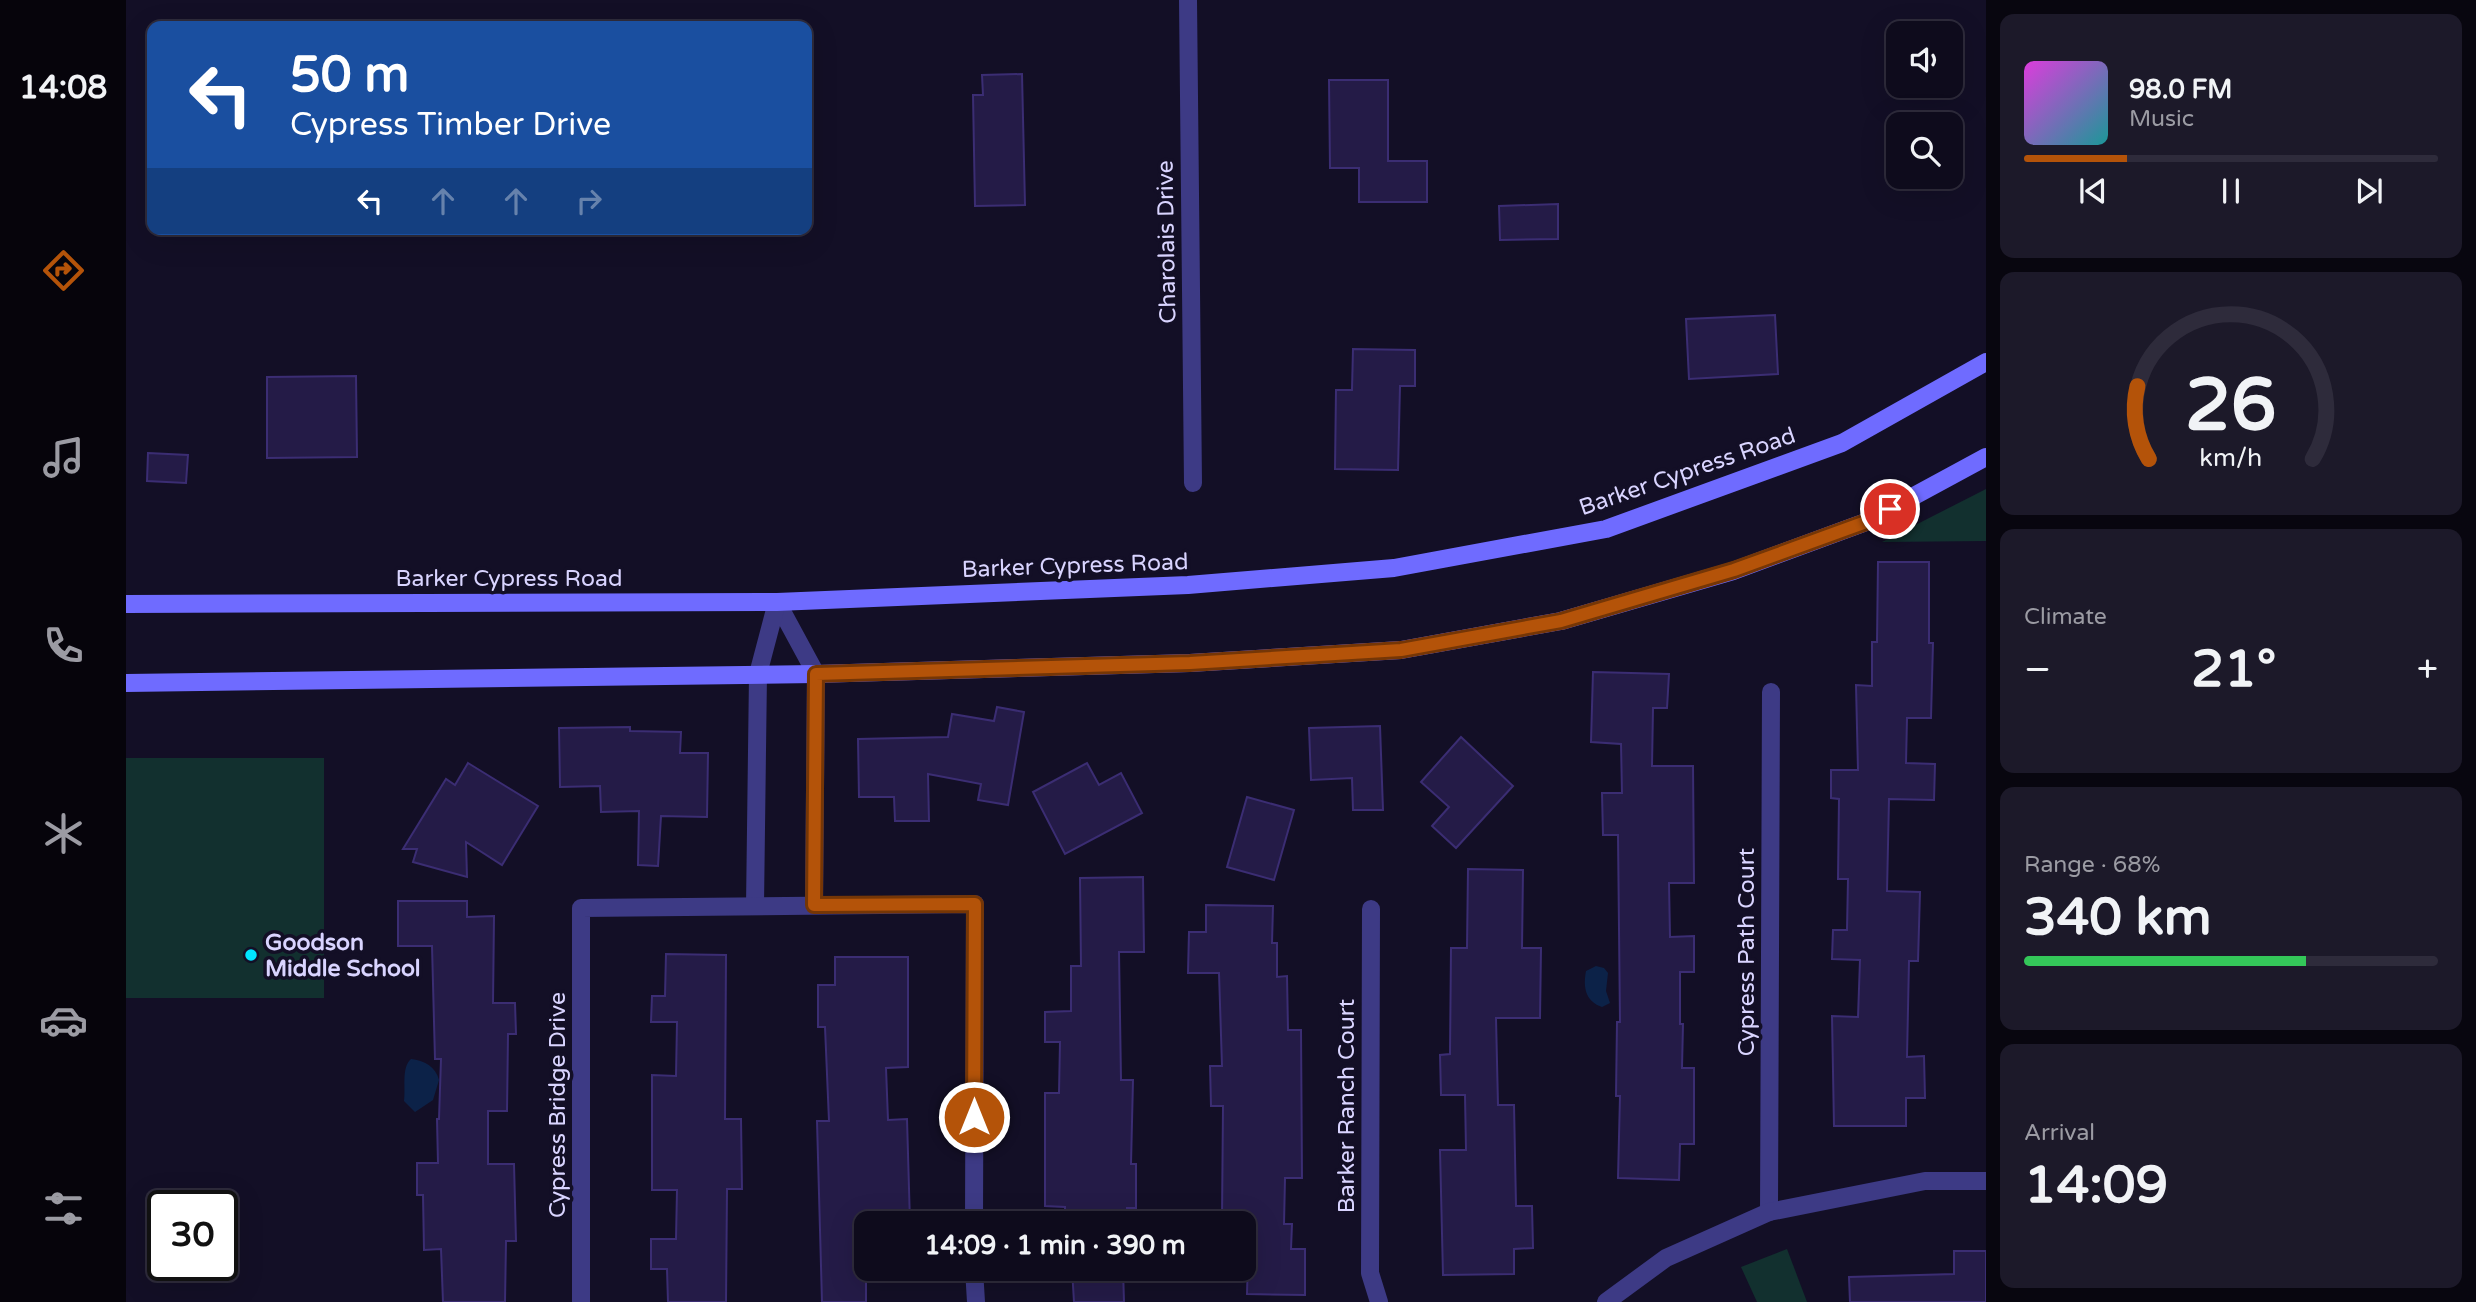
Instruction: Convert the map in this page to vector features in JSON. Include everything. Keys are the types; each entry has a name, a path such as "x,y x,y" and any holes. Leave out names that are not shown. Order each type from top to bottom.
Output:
{"main road":[{"name":"Barker Cypress Road","path":"126,604 777,602 1188,585 1394,568 1606,529 1842,443 1986,362"},
{"path":"126,683 816,674 1190,663 1401,650 1561,621 1734,570 1866,522 1986,457"}],"street":[{"name":"Charolais Drive","path":"1188,0 1193,483"},
{"path":"777,602 758,674 755,906 975,904 974,1211"},
{"path":"777,602 816,674 814,905"},
{"name":"Cypress Path Court","path":"1769,1212 1771,692"},
{"name":"Cypress Bridge Drive","path":"581,1302 581,908 755,906"},
{"name":"Barker Ranch Court","path":"1371,909 1370,1273 1379,1302"},
{"path":"1606,1302 1666,1258 1769,1212 1925,1181 1986,1181"},
{"path":"975,1281 976,1302"}],"green space":[{"path":"1986,489 1986,541 1882,542"},
{"path":"126,758 324,758 324,998 126,998"},
{"path":"1787,1249 1807,1302 1757,1302 1741,1267"}],"water":[{"path":"1596,966 1604,968 1608,973 1606,991 1610,1003 1602,1007 1592,1001 1585,988 1586,971"},
{"path":"411,1059 429,1065 439,1080 433,1100 415,1112 404,1101 405,1073"}],"building":[{"path":"1022,74 1025,205 975,206 973,95 983,95 982,75"},
{"path":"1329,80 1388,80 1388,161 1427,161 1427,202 1359,202 1359,168 1330,168"},
{"path":"1558,204 1558,239 1500,240 1499,206"},
{"path":"1775,315 1778,374 1689,379 1686,319"},
{"path":"1353,349 1415,350 1415,386 1400,386 1398,470 1335,469 1336,390 1352,390"},
{"path":"356,376 357,457 267,458 267,377"},
{"path":"148,453 188,455 186,483 147,481"},
{"path":"1878,562 1929,562 1929,643 1933,643 1931,718 1907,718 1906,763 1935,764 1934,800 1889,799 1887,891 1920,892 1918,961 1909,961 1907,1057 1924,1056 1925,1098 1906,1098 1906,1126 1834,1126 1832,1016 1858,1017 1860,960 1832,959 1833,930 1847,930 1848,879 1838,879 1839,799 1831,798 1831,770 1858,770 1856,685 1872,686 1872,642 1877,642"},
{"path":"1593,672 1669,674 1667,708 1653,708 1652,766 1693,766 1694,883 1669,883 1670,937 1694,936 1694,972 1680,972 1680,1024 1683,1024 1682,1068 1694,1068 1694,1144 1680,1144 1679,1180 1618,1178 1618,835 1603,835 1602,793 1622,793 1621,744 1591,742"},
{"path":"997,707 1024,712 1008,805 978,800 981,784 928,774 929,821 895,821 894,797 859,797 858,739 948,737 952,714 994,721"},
{"path":"1380,726 1383,810 1353,810 1352,778 1311,780 1309,728"},
{"path":"630,727 630,731 681,732 680,753 708,753 707,817 661,816 658,866 638,865 639,811 601,812 600,786 560,787 559,728"},
{"path":"1461,737 1513,786 1456,848 1432,826 1449,807 1421,782"},
{"path":"468,763 538,806 502,865 466,842 467,877 413,862 417,849 403,849 446,779 455,785"},
{"path":"1087,763 1099,785 1121,773 1142,813 1065,854 1033,792"},
{"path":"1247,797 1294,810 1274,880 1227,867"},
{"path":"1468,869 1523,870 1522,948 1541,948 1540,1018 1496,1018 1498,1105 1514,1105 1516,1206 1532,1206 1533,1248 1514,1249 1514,1274 1443,1275 1440,1150 1466,1150 1465,1095 1441,1095 1440,1055 1450,1054 1451,948 1467,948"},
{"path":"1143,877 1144,952 1119,952 1121,1080 1133,1080 1131,1164 1136,1164 1136,1208 1127,1208 1127,1211 1065,1211 1065,1207 1045,1206 1045,1093 1059,1093 1060,1042 1045,1042 1045,1012 1071,1011 1071,966 1081,966 1080,878"},
{"path":"398,901 467,901 467,917 494,916 493,1003 515,1003 516,1034 508,1034 507,1111 488,1111 488,1164 514,1164 516,1241 506,1241 505,1302 443,1302 441,1249 424,1250 423,1195 417,1195 417,1163 438,1163 437,1119 441,1059 435,1059 432,946 398,946"},
{"path":"1206,905 1273,906 1272,943 1277,943 1277,977 1287,976 1288,1030 1301,1030 1302,1178 1285,1178 1284,1224 1292,1224 1291,1249 1305,1249 1305,1295 1247,1294 1247,1281 1256,1281 1256,1211 1222,1211 1223,1106 1211,1106 1210,1066 1222,1066 1219,973 1188,973 1189,932 1206,932"},
{"path":"666,954 726,955 725,1119 741,1119 742,1189 727,1189 726,1302 668,1302 667,1269 651,1269 651,1239 676,1239 677,1190 652,1190 652,1075 676,1076 677,1022 651,1022 652,996 665,996"},
{"path":"835,957 908,957 908,1067 886,1068 888,1120 907,1119 910,1211 854,1211 854,1281 866,1281 866,1302 822,1302 817,1121 829,1121 825,1027 818,1027 818,985 835,985"},
{"path":"1954,1251 1986,1251 1986,1302 1850,1302 1849,1277 1954,1274"},
{"path":"1073,1281 1123,1281 1124,1302 1074,1302"}],"place":[{"name":"Goodson Middle School","path":"251,955"}],"route":[{"path":"974,1117 975,904 814,905 816,674 1190,663 1401,650 1561,621 1734,570 1866,522 1890,509"}]}
